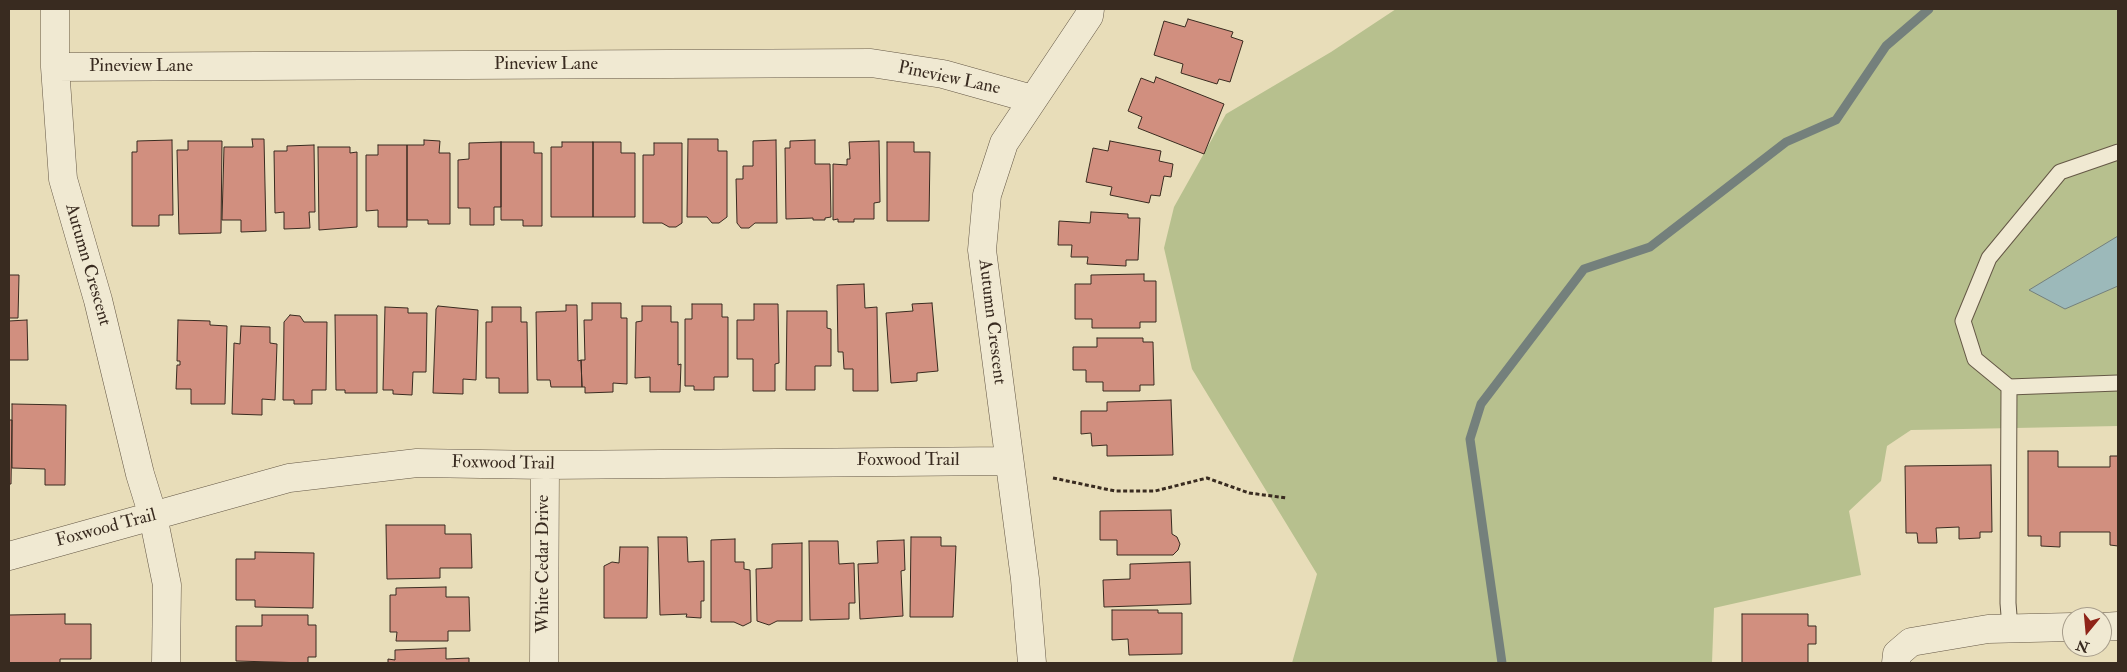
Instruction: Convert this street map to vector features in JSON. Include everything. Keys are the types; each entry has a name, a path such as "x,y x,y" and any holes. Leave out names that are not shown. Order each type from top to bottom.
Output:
{"street":[{"name":"Autumn Crescent","path":"55,9 55,68 63,179 98,300 140,474 153,516 166,586 166,663"},
{"name":"Autumn Crescent","path":"1032,663 1025,579 982,250 988,195 1004,143 1032,98 1089,16 1090,9"},
{"name":"Pineview Lane","path":"55,68 871,63 943,74 1032,98"},
{"name":"Foxwood Trail","path":"9,556 289,478 417,463 544,465 1009,461"},
{"name":"White Cedar Drive","path":"544,465 544,663"},
{"path":"1896,663 1897,654 1910,642 1988,629 2062,627"}],"lane":[{"path":"2118,152 2060,172 1989,258 1962,321 1975,359 2009,387 2118,383"},
{"path":"2009,387 2008,603 2010,628"}],"path":[{"path":"1053,478 1115,491 1155,492 1207,478 1249,493 1287,498"}],"green space":[{"path":"1396,9 2118,9 2118,426 1911,430 1887,446 1881,481 1849,511 1861,575 1714,608 1712,663 1292,663 1317,574 1192,369 1164,248 1174,207 1226,114 1331,52"}],"water":[{"path":"2118,236 2118,286 2065,309 2029,290"}],"building":[{"path":"1188,19 1233,32 1231,37 1243,41 1230,82 1219,79 1217,84 1181,73 1183,64 1154,55 1164,21 1185,27"},
{"path":"1156,77 1224,104 1204,154 1138,128 1142,117 1128,111 1141,78 1154,83"},
{"path":"252,139 264,139 266,231 241,232 241,220 222,220 224,147 253,147"},
{"path":"688,139 718,139 718,151 727,151 727,217 719,223 712,223 707,217 687,217"},
{"path":"172,140 173,215 159,215 159,226 132,226 132,152 137,152 137,141"},
{"path":"424,140 440,141 439,153 450,153 450,224 428,224 428,220 407,220 407,145 424,145"},
{"path":"776,140 777,223 755,223 749,228 741,228 737,223 736,179 743,179 743,166 753,166 753,141"},
{"path":"815,140 815,164 830,164 831,217 825,218 825,220 813,220 813,218 786,219 785,148 790,148 790,141"},
{"path":"188,141 222,141 221,233 179,234 177,150 188,150"},
{"path":"879,141 880,202 874,203 874,219 854,219 854,222 838,222 838,219 833,220 833,164 847,165 847,159 850,159 849,142"},
{"path":"1110,141 1161,151 1159,161 1173,164 1171,177 1164,176 1160,196 1151,195 1149,203 1110,195 1112,187 1086,182 1093,148 1108,151"},
{"path":"501,142 501,207 494,207 494,225 470,225 470,208 458,208 458,160 469,159 469,143"},
{"path":"501,142 534,142 534,153 542,153 542,226 523,226 523,220 501,220"},
{"path":"562,142 593,142 593,217 551,217 551,147 562,147"},
{"path":"593,142 621,142 621,153 635,153 635,217 593,217"},
{"path":"887,142 914,142 914,152 930,152 929,221 887,221"},
{"path":"654,143 682,143 682,223 676,227 669,227 662,223 643,223 643,155 654,155"},
{"path":"314,145 315,212 309,212 310,228 284,229 284,212 275,213 274,151 287,151 287,146"},
{"path":"378,145 407,145 407,227 378,227 378,210 366,211 366,155 378,155"},
{"path":"318,147 350,147 350,153 357,152 357,227 319,230"},
{"path":"1091,212 1128,214 1128,218 1140,218 1138,260 1126,260 1126,266 1087,264 1088,257 1071,257 1072,245 1058,245 1059,221 1090,223"},
{"path":"1144,274 1144,281 1156,281 1156,322 1140,322 1140,328 1092,328 1092,319 1075,319 1075,284 1091,284 1091,275"},
{"path":"9,275 19,275 18,318 9,318"},
{"path":"864,284 865,308 877,307 878,391 853,391 853,369 844,369 843,352 838,352 837,285"},
{"path":"592,303 621,303 621,318 627,318 627,384 613,383 613,392 585,393 585,387 582,387 581,360 585,360 584,320 592,320"},
{"path":"932,303 938,371 917,373 917,381 891,383 886,313 913,311 912,304"},
{"path":"692,304 722,304 722,317 728,317 728,377 714,377 714,390 694,390 694,386 685,386 685,319 692,319"},
{"path":"754,304 778,304 779,363 775,364 775,391 753,391 753,359 737,359 737,320 754,320"},
{"path":"566,305 577,305 578,361 581,360 582,387 551,387 550,380 537,380 536,312 566,311"},
{"path":"438,306 478,310 476,380 463,379 463,394 433,393 436,309"},
{"path":"642,306 671,306 671,322 678,322 678,365 681,364 680,392 650,392 650,377 635,378 636,322 642,321"},
{"path":"385,307 408,308 408,313 427,313 426,372 413,372 412,395 393,394 393,390 383,390"},
{"path":"492,307 521,307 521,322 527,322 528,393 499,393 499,378 486,378 486,322 492,322"},
{"path":"787,311 827,311 827,328 831,329 831,366 815,366 815,390 786,390"},
{"path":"290,315 300,316 304,322 327,322 326,390 312,390 312,404 294,404 294,400 283,400 284,322"},
{"path":"335,315 377,315 377,393 345,393 345,390 336,390"},
{"path":"27,320 28,360 9,360 9,321"},
{"path":"178,320 210,321 210,325 227,326 225,404 191,404 191,389 176,389 177,365 180,365 180,361 177,361"},
{"path":"241,326 270,327 270,343 277,344 275,400 262,399 262,415 232,414 234,343 240,344"},
{"path":"1097,338 1143,338 1143,342 1153,342 1154,385 1140,385 1140,391 1103,391 1103,382 1086,382 1086,370 1073,370 1073,347 1097,347"},
{"path":"1171,400 1173,455 1107,456 1107,445 1092,446 1091,433 1081,434 1081,411 1107,411 1107,402"},
{"path":"12,404 66,405 65,485 45,485 45,469 12,468"},
{"path":"9,420 12,420 11,484 9,484"},
{"path":"2028,451 2058,451 2058,467 2110,467 2110,456 2118,456 2118,546 2110,545 2110,532 2060,532 2060,547 2041,546 2041,536 2028,536"},
{"path":"1991,465 1992,532 1980,532 1980,538 1959,539 1959,527 1936,528 1937,543 1918,543 1917,533 1906,533 1905,466"},
{"path":"1171,510 1172,534 1177,537 1180,544 1178,550 1173,555 1117,555 1117,540 1100,540 1100,511"},
{"path":"386,525 445,525 445,534 471,534 472,568 440,568 440,578 387,579"},
{"path":"658,537 687,537 688,562 704,561 704,601 701,601 701,618 686,617 687,614 660,615"},
{"path":"911,537 941,537 941,546 956,546 953,617 910,617"},
{"path":"735,539 735,562 744,562 744,569 750,570 751,622 743,626 734,622 711,622 711,540"},
{"path":"904,540 905,570 901,571 903,616 860,619 858,564 878,563 877,541"},
{"path":"809,541 838,541 839,564 854,563 855,603 849,603 849,619 810,620"},
{"path":"802,543 802,621 777,621 769,625 757,621 756,569 772,568 772,544"},
{"path":"620,547 648,547 647,618 604,618 604,566 612,562 619,563"},
{"path":"255,552 314,553 313,608 255,607 255,600 236,600 236,559 255,559"},
{"path":"1190,562 1191,604 1104,607 1103,580 1130,579 1130,564"},
{"path":"446,587 446,597 469,597 470,631 448,631 448,641 396,641 397,632 390,632 390,595 396,595 396,588"},
{"path":"1112,610 1158,610 1158,613 1182,613 1182,654 1129,655 1128,639 1112,640"},
{"path":"65,614 65,624 91,624 91,659 60,659 60,663 9,663 9,615"},
{"path":"1742,614 1808,614 1808,626 1816,626 1816,644 1808,644 1808,663 1742,663"},
{"path":"262,615 308,615 308,625 316,625 316,657 308,657 308,663 236,661 236,626 262,626"},
{"path":"446,648 446,659 469,658 469,663 388,663 388,659 395,660 395,650"}],"waterway":[{"path":"1502,663 1470,439 1481,404 1584,269 1650,247 1786,142 1836,120 1886,46 1929,9"}]}
